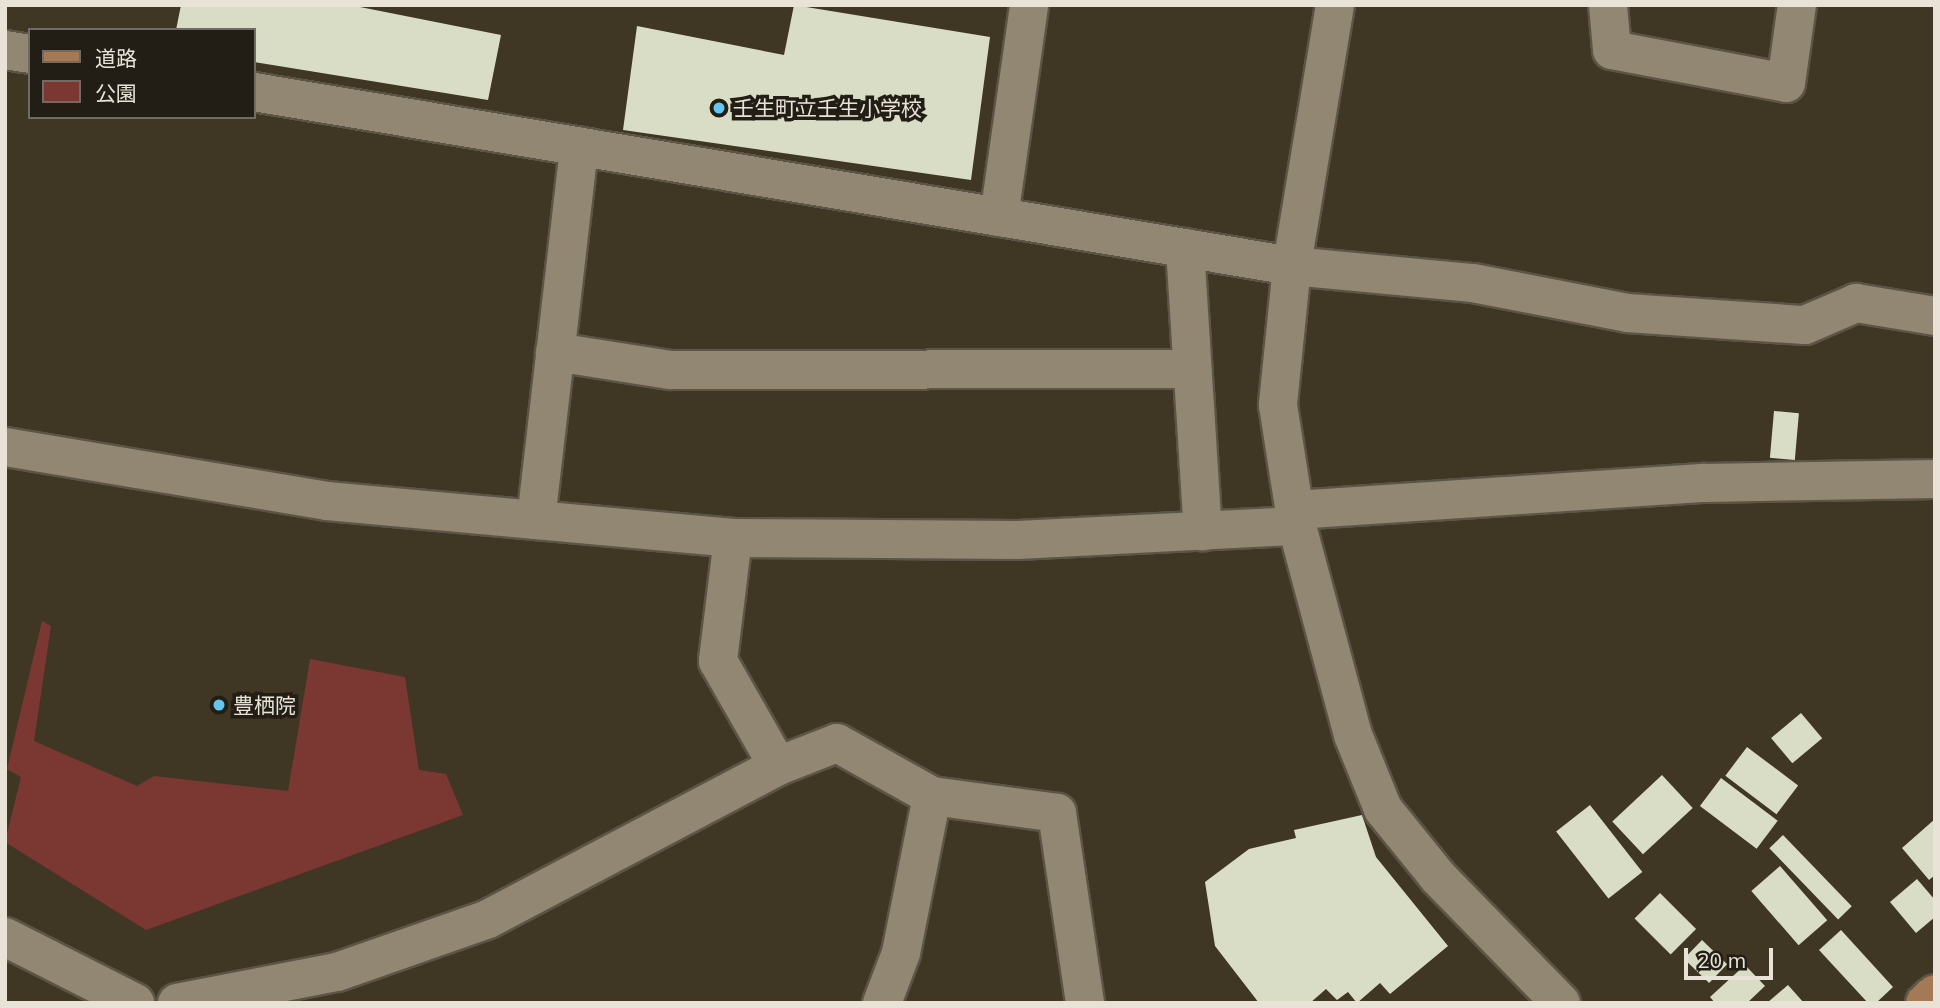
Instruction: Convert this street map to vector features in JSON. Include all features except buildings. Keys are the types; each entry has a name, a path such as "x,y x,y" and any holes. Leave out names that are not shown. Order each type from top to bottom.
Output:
{"main road":[{"path":"1925,1003 1935,994"}],"street":[{"path":"999,217 1029,5"},
{"path":"1335,5 1292,266 1278,405 1296,518 1353,735 1383,809 1438,877 1561,1003"},
{"path":"1608,5 1612,50 1786,83 1797,5"},
{"path":"5,50 28,54"},
{"path":"256,92 1292,266 1473,283 1627,313 1805,325 1856,303 1935,316"},
{"path":"536,520 579,146"},
{"path":"1185,248 1203,531"},
{"path":"555,352 670,370 1192,369"},
{"path":"5,447 327,501 733,538 1018,540 1203,531 1296,518 1705,483 1935,480"},
{"path":"733,538 718,661 778,766"},
{"path":"177,1003 337,972 488,919 778,766 837,743 932,796 1057,813 1085,1003"},
{"path":"882,1003 901,953 932,796"},
{"path":"5,937 135,1003"}],"green space":[{"path":"42,621 51,626 34,741 137,786 154,776 288,791 310,659 405,677 419,770 446,774 463,815 146,930 5,842 21,777 7,769"}],"place":[{"name":"壬生町立壬生小学校","path":"719,108"},
{"name":"豊栖院","path":"219,705"}]}
